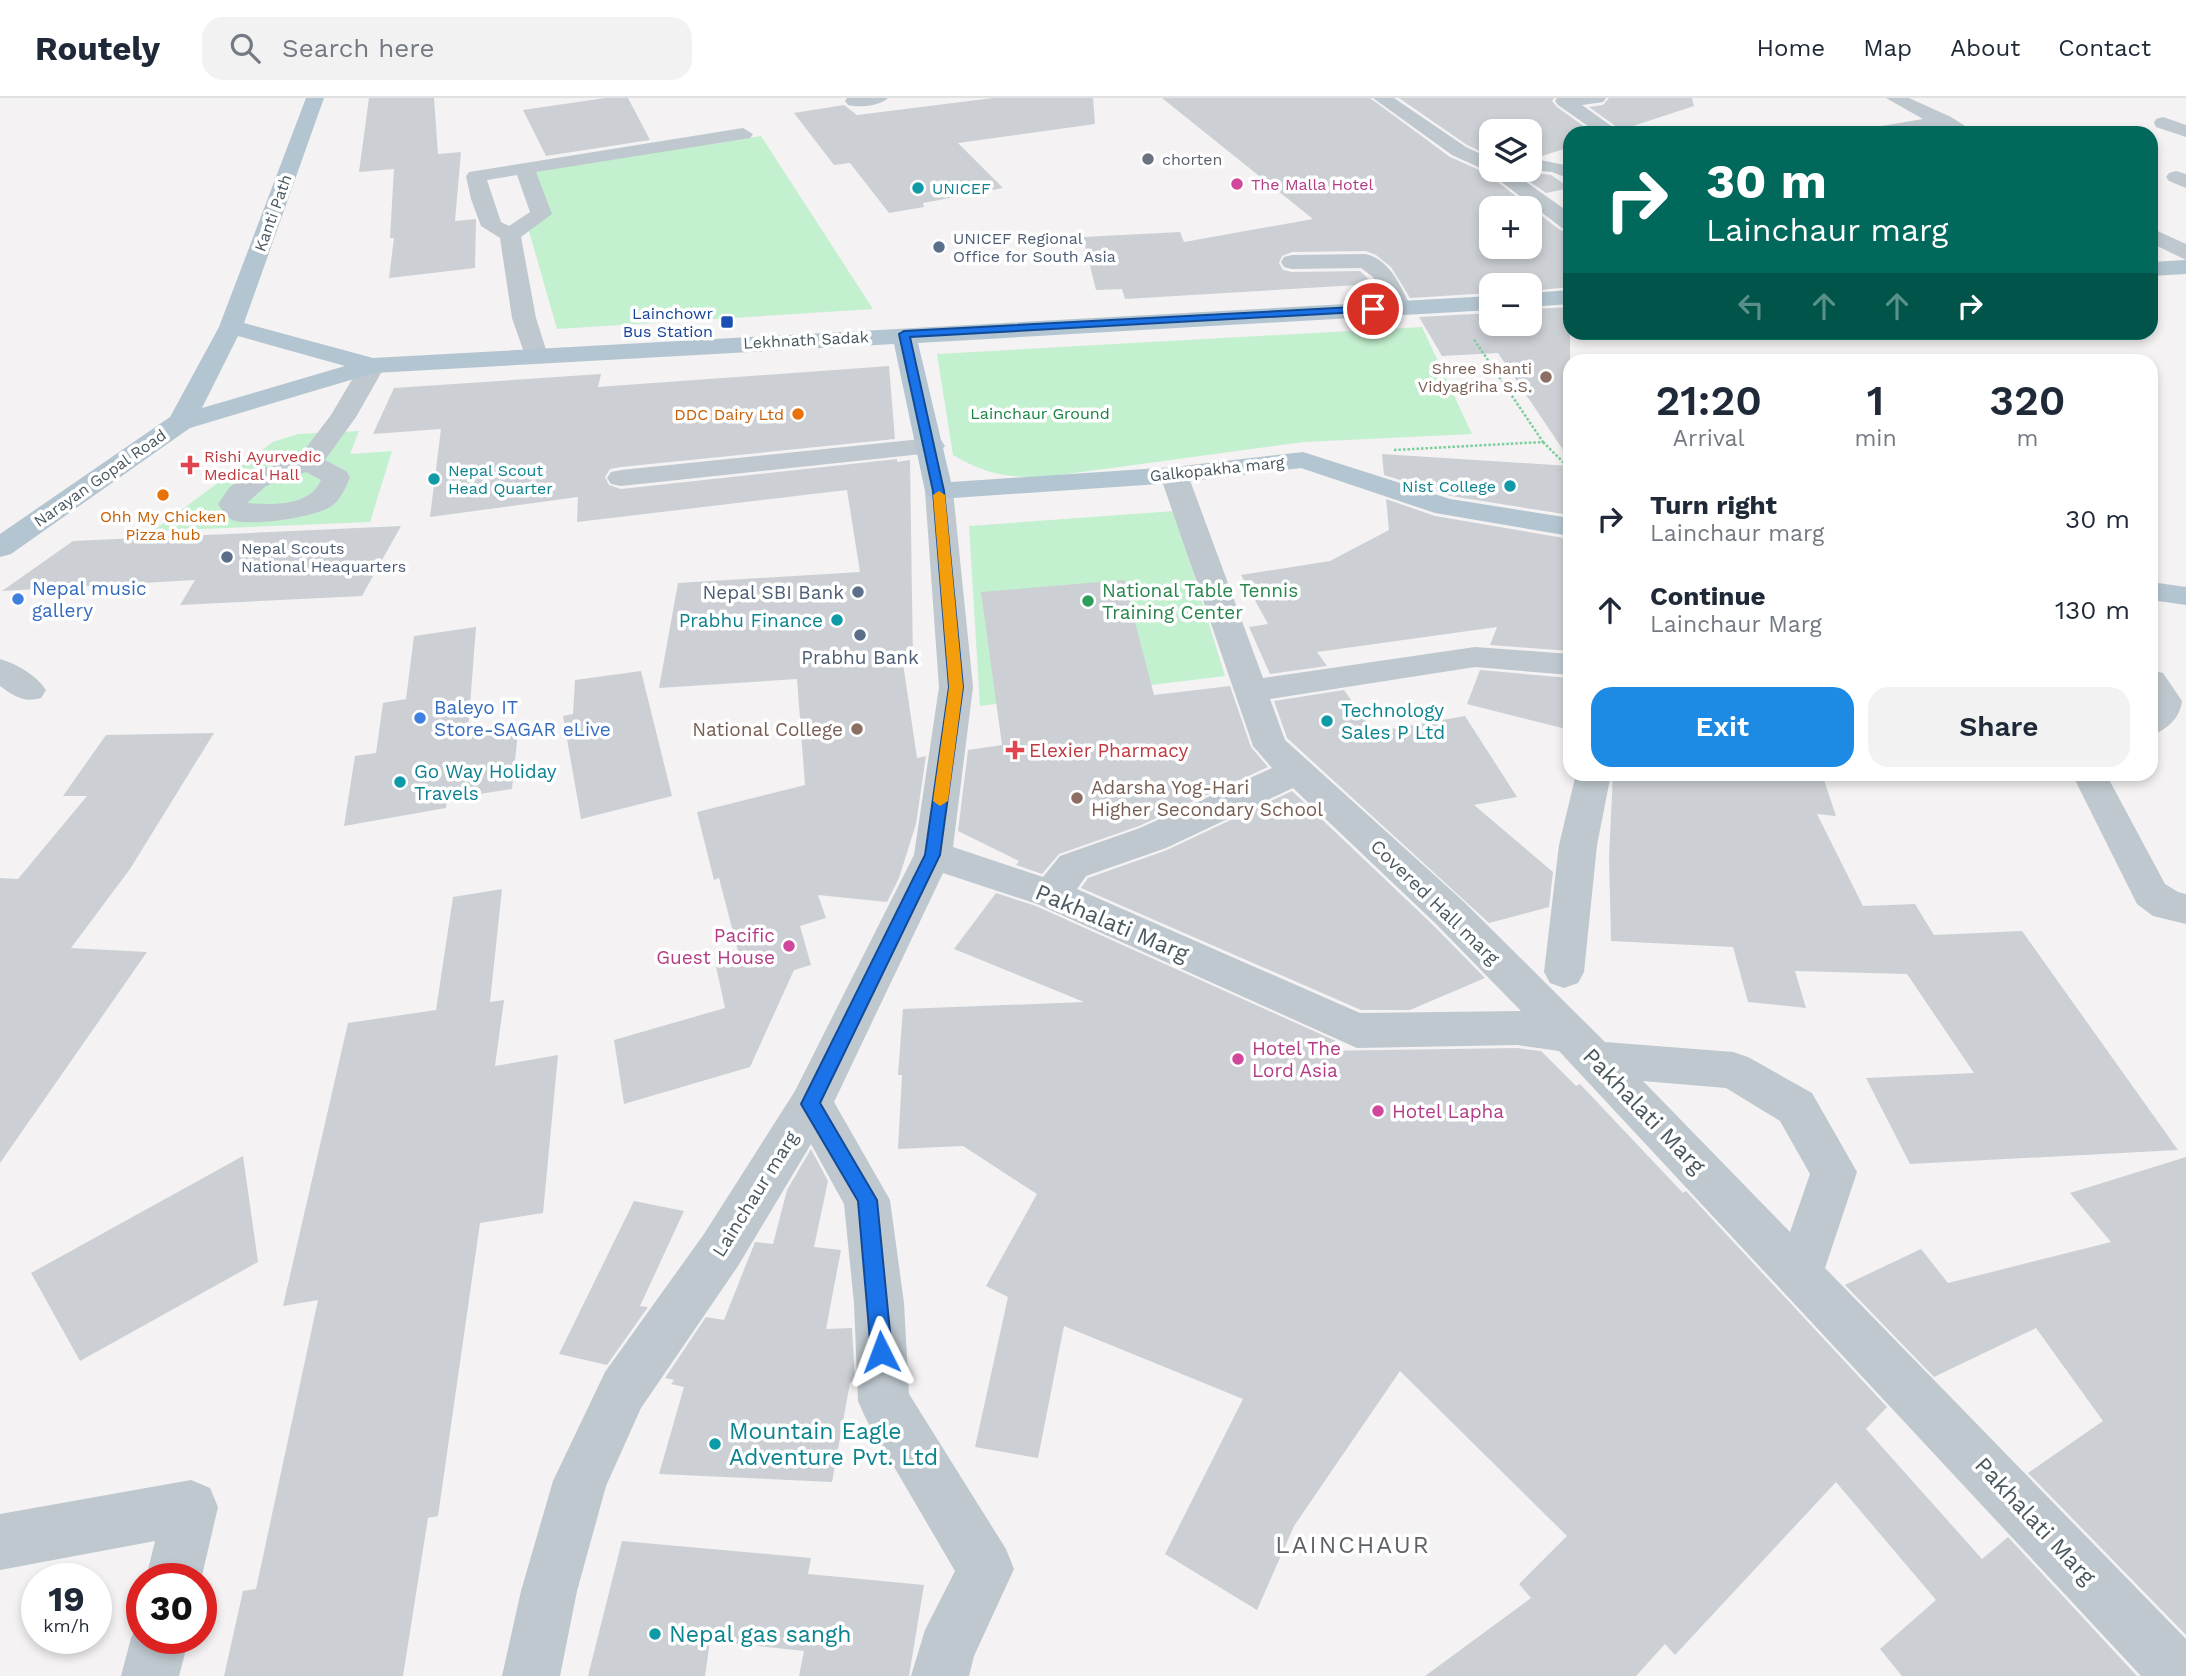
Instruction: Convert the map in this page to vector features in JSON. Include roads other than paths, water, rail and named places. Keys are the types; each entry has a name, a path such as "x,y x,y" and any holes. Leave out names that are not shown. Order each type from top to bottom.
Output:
{"main road":[{"name":"Kanti Path","path":"231,327 315,98"},
{"path":"2158,268 2186,264"},
{"path":"1542,299 1563,298"},
{"name":"Lekhnath Sadak","path":"181,422 372,366 1479,304"},
{"name":"Lekhnath Sadak","path":"231,327 372,366"},
{"name":"Narayan Gopal Road","path":"0,548 181,422 231,327"},
{"path":"904,334 939,491"},
{"name":"Galkopakha marg","path":"939,491 1174,475 1303,460 1446,508 1563,526"},
{"path":"2158,592 2186,596"}],"street":[{"path":"854,101 879,98"},
{"path":"1381,98 1459,151 1479,160"},
{"path":"1597,98 1564,101 1601,126"},
{"path":"1895,98 1953,126"},
{"path":"1916,126 1944,121"},
{"path":"2163,123 2186,131"},
{"path":"510,235 492,226 481,199 476,176 743,134"},
{"path":"1542,165 1563,170"},
{"path":"510,235 541,214 524,169"},
{"path":"1514,182 1563,218"},
{"path":"510,235 524,318 536,356"},
{"path":"2158,240 2186,264"},
{"path":"1292,262 1366,261 1382,273 1401,308"},
{"path":"309,463 343,417 372,366"},
{"path":"621,478 931,446"},
{"name":"Covered Hall marg","path":"1174,475 1270,746 1449,912 1583,1047"},
{"name":"Lainchaur marg","path":"531,1676 549,1591 580,1481 623,1390 721,1250 811,1104 933,855 956,687 939,491"},
{"path":"1252,691 1475,657 1563,664"},
{"path":"0,670 29,690"},
{"path":"2158,691 2165,701 2164,709 2158,715"},
{"path":"1051,894 1073,866 1153,838 1297,771"},
{"path":"1564,972 1578,845 1592,781"},
{"path":"2093,781 2151,894 2167,905 2186,909"},
{"name":"Pakhalati Marg","path":"933,855 1051,894 1357,1031 1517,1028 1583,1047 2181,1676"},
{"path":"1583,1047 1733,1070 1796,1107 1834,1172 1799,1273"},
{"path":"811,1104 867,1200 879,1303 884,1401 986,1569 946,1651 940,1676"},
{"path":"0,1542 191,1507 178,1563"},
{"path":"150,1676 156,1654"}],"place":[{"name":"chorten","path":"1148,159"},
{"name":"The Malla Hotel","path":"1237,184"},
{"name":"UNICEF","path":"918,188"},
{"name":"UNICEF Regional Office for South Asia","path":"939,247"},
{"name":"Lainchowr Bus Station","path":"727,322"},
{"name":"Shree Shanti Vidyagriha S.S.","path":"1546,377"},
{"name":"DDC Dairy Ltd","path":"798,414"},
{"name":"Rishi Ayurvedic Medical Hall","path":"190,465"},
{"name":"Nepal Scout Head Quarter","path":"434,479"},
{"name":"Nist College","path":"1510,486"},
{"name":"Ohh My Chicken Pizza hub","path":"163,495"},
{"name":"Nepal Scouts National Heaquarters","path":"227,557"},
{"name":"Nepal SBI Bank","path":"858,592"},
{"name":"Nepal music gallery","path":"18,599"},
{"name":"National Table Tennis Training Center","path":"1088,601"},
{"name":"Prabhu Finance","path":"837,620"},
{"name":"Prabhu Bank","path":"860,635"},
{"name":"Baleyo IT Store-SAGAR eLive","path":"420,718"},
{"name":"Technology Sales P Ltd","path":"1327,721"},
{"name":"National College","path":"857,729"},
{"name":"Elexier Pharmacy","path":"1015,750"},
{"name":"Go Way Holiday Travels","path":"400,782"},
{"name":"Adarsha Yog-Hari Higher Secondary School","path":"1077,798"},
{"name":"Pacific Guest House","path":"789,946"},
{"name":"Hotel The Lord Asia","path":"1238,1059"},
{"name":"Hotel Lapha","path":"1378,1111"},
{"name":"Mountain Eagle Adventure Pvt. Ltd","path":"715,1444"},
{"name":"Nepal gas sangh","path":"655,1634"}],"district":[{"name":"LAINCHAUR","path":"1353,1545"}],"park label":[{"name":"Lainchaur Ground","path":"1040,413"}]}
